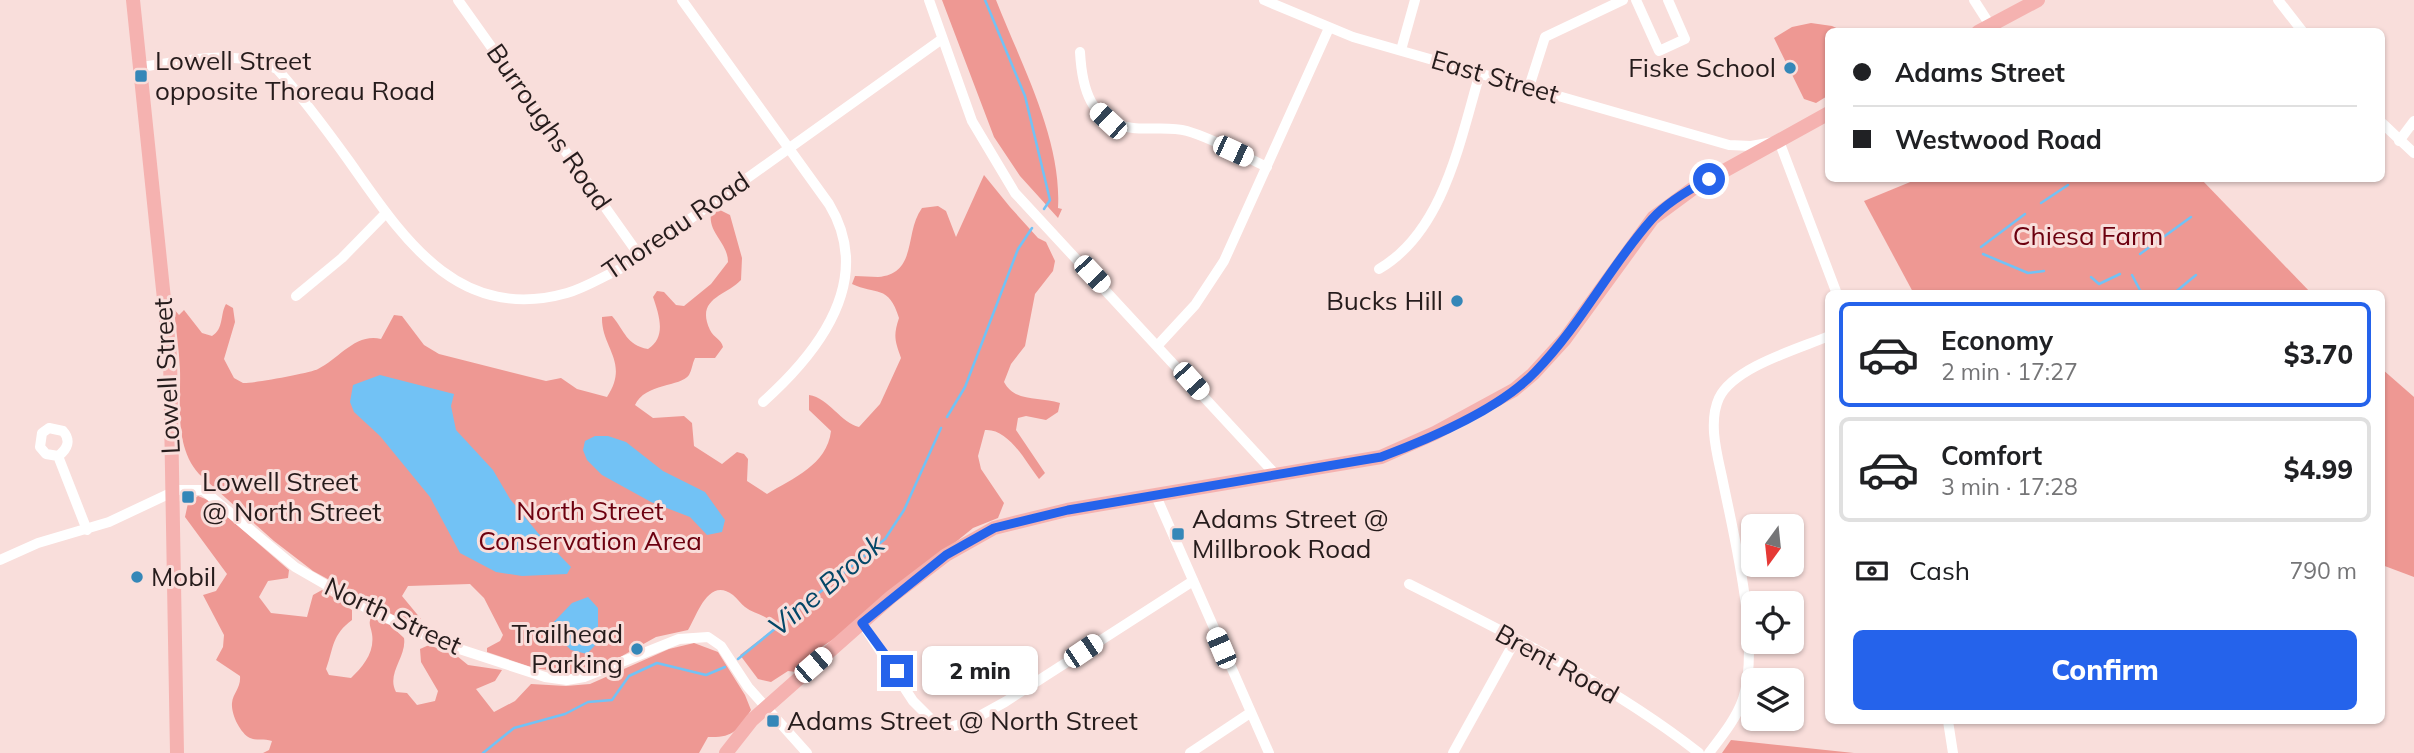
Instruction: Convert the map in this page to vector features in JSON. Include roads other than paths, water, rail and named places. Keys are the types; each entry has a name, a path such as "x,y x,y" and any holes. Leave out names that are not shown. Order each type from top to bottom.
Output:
{"main road":[{"name":"Lowell Street","path":"133,0 170,357 177,753"},
{"path":"1984,28 2038,0"},
{"path":"726,753 766,707 862,623 946,555 994,528 1068,510 1381,457 1484,409 1533,374 1565,339 1653,218 1695,187 1825,115"}],"street":[{"name":"Burroughs Road","path":"458,0 639,255"},
{"path":"682,0 838,220 846,245 845,272 839,303 827,328 795,372 762,401"},
{"path":"929,0 972,121 991,158 1015,193 1276,475"},
{"name":"East Street","path":"1264,0 1329,29 1729,145 1751,146 1779,141"},
{"path":"1401,50 1415,0"},
{"path":"1529,87 1545,37 1623,0"},
{"path":"1636,0 1659,51 1685,39 1668,0"},
{"path":"1974,0 1984,28"},
{"path":"2278,0 2300,28"},
{"path":"1158,345 1195,305 1213,279 1329,29"},
{"name":"Thoreau Road","path":"141,66 238,56 257,59 277,69 420,255 461,283 490,294 539,298 565,294 620,269 942,39"},
{"path":"1080,52 1082,84 1086,95 1091,105 1108,121 1132,128 1188,131 1267,167"},
{"path":"1379,269 1401,252 1432,212 1480,73"},
{"path":"2399,141 2414,121"},
{"path":"2385,126 2414,153"},
{"path":"1779,141 1835,290"},
{"path":"1729,145 1729,169"},
{"path":"296,296 342,258 386,213"},
{"path":"1709,753 1729,726 1742,701 1751,651 1715,446 1719,398 1734,380 1755,367 1825,338"},
{"path":"58,456 87,530"},
{"name":"North Street","path":"0,560 38,543 87,530 172,493 186,489 207,492 309,576 396,623 449,646 545,677 566,680 608,670 679,639 704,636 721,646 748,687 807,753"},
{"path":"1156,496 1269,753"},
{"path":"862,623 913,701 933,721 949,727 967,723 1005,702 1193,581"},
{"name":"Brent Road","path":"1409,584 1516,639 1644,713 1699,753"},
{"path":"1453,753 1516,639"},
{"path":"1190,753 1250,713"},
{"path":"1948,724 1953,753"}],"water":[{"path":"380,375 454,394 451,406 456,430 493,470 510,499 538,533 571,567 567,574 522,576 496,572 460,553 430,497 380,436 354,412 350,402 353,385"},
{"path":"595,436 608,436 626,442 663,471 705,492 725,520 722,532 707,535 690,517 651,502 602,475 587,460 583,450 585,441"},
{"path":"588,597 598,608 598,642 587,654 571,650 548,628 572,603"}],"waterway":[{"name":"Vine Brook","path":"985,0 1025,96 1050,200 1044,209"},
{"path":"2041,203 2068,185"},
{"path":"1981,247 2025,214"},
{"path":"2140,254 2191,217"},
{"name":"Vine Brook","path":"947,417 965,387 1018,249 1032,228"},
{"path":"1983,254 2028,273 2044,271"},
{"path":"2091,277 2099,284 2120,274"},
{"path":"2132,275 2140,290"},
{"path":"2178,290 2196,275"},
{"name":"Vine Brook","path":"738,659 885,539 904,510 941,428"},
{"name":"Vine Brook","path":"483,753 514,728 565,714 588,702 612,700 629,676 657,663 706,675 725,667"}],"place":[{"name":"Fiske School","path":"1790,68"},
{"name":"Lowell Street opposite Thoreau Road","path":"141,76"},
{"name":"Bucks Hill","path":"1457,301"},
{"name":"Lowell Street @ North Street","path":"188,497"},
{"name":"Adams Street @ Millbrook Road","path":"1178,534"},
{"name":"Mobil","path":"137,577"},
{"name":"Trailhead Parking","path":"637,649"},
{"name":"Adams Street @ North Street","path":"773,721"}],"park label":[{"name":"Chiesa Farm","path":"2088,236"},
{"name":"North Street Conservation Area","path":"590,526"}]}
